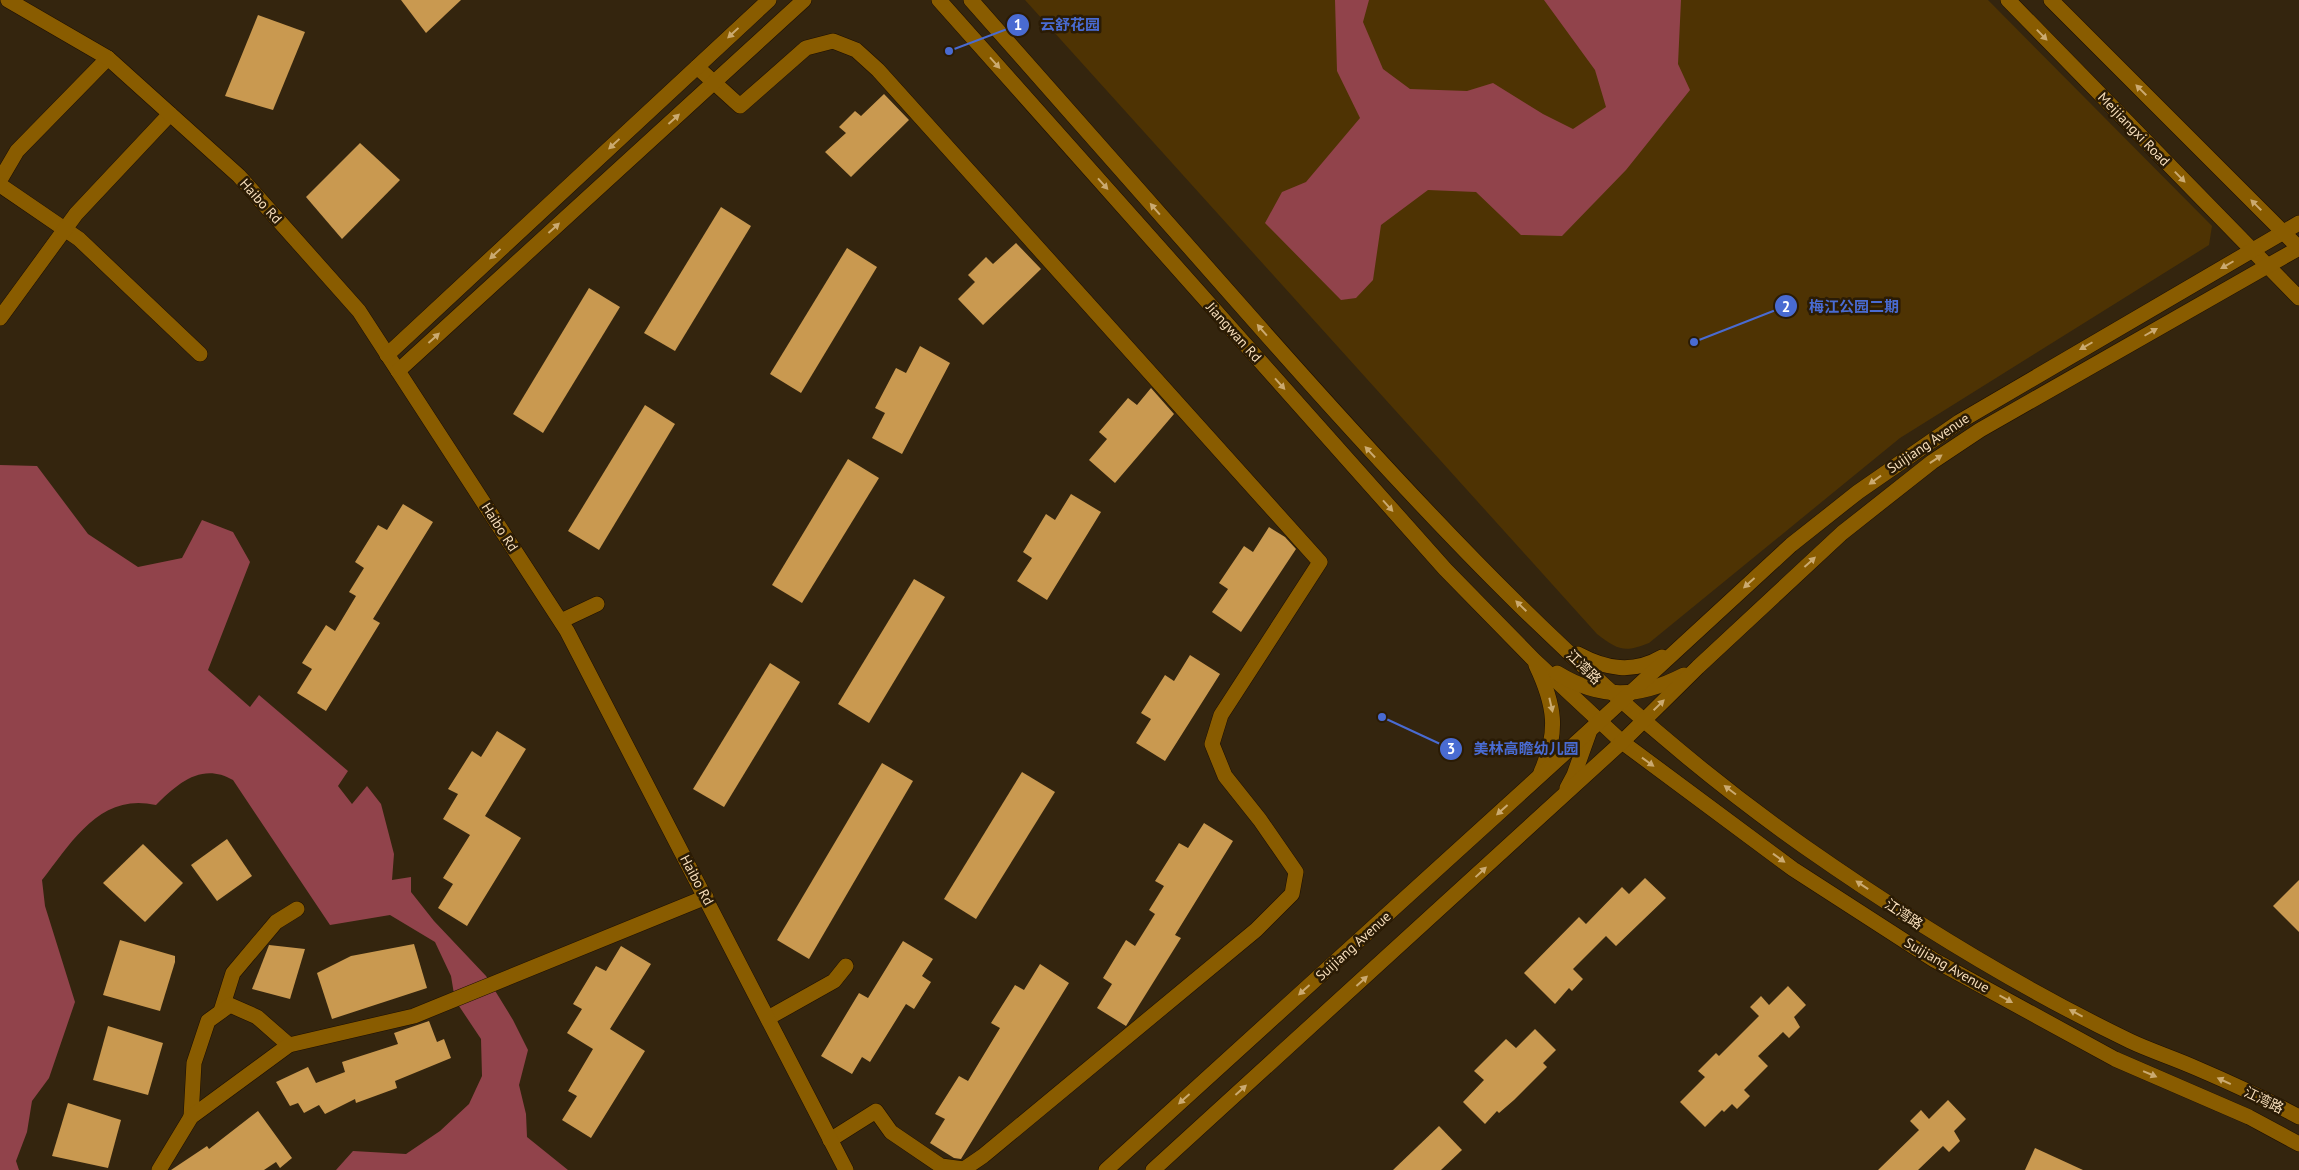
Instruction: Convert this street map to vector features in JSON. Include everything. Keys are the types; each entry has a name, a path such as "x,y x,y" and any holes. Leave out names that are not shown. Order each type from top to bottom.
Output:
{"main road":[{"name":"Haibo Rd","path":"8,0 108,58 239,176 359,311 561,621 706,897 846,1170"},
{"path":"388,355 769,0"},
{"path":"398,370 804,0"},
{"name":"Jiangwan Rd","path":"939,0 1444,569 1534,660"},
{"name":"Jiangwan Rd","path":"971,0 1360,440 1463,550 1556,639"},
{"name":"Meijiangxi Road","path":"2008,0 2299,298"},
{"path":"2051,0 2299,248"},
{"path":"697,67 740,106 806,48 833,41 856,50 878,70 1320,562 1221,715 1212,744 1225,776 1260,820 1296,872 1292,894 1256,930 983,1156 964,1169 942,1166 891,1132 876,1111 830,1140"},
{"path":"0,180 17,152 108,58"},
{"path":"0,318 64,229 170,114"},
{"path":"0,185 79,239 200,354"},
{"name":"Suijiang Avenue","path":"1106,1170 1538,777 1592,722 1679,647 1792,544 1858,492 1913,453 2006,394 2299,223"},
{"name":"Suijiang Avenue","path":"1153,1170 1622,742 1698,667 1842,533 1932,462 1980,430 2299,248"},
{"path":"561,621 597,604"},
{"path":"1556,639 1579,655 1603,666 1615,668 1634,668 1654,662 1679,647"},
{"path":"1556,639 1580,685 1592,722 1574,775 1561,798"},
{"name":"江湾路","path":"1556,639 1621,696 1643,720 1700,766 1802,845 1930,931 2022,984 2132,1042 2195,1068 2299,1117"},
{"path":"1534,660 1580,685 1621,696 1668,683 1698,667"},
{"path":"1534,660 1547,692 1554,724 1548,756 1538,777"},
{"name":"Suijiang Avenue","path":"1534,660 1592,722 1794,869 1934,960 2115,1059 2249,1117 2299,1144"},
{"path":"159,1170 191,1117 289,1045 414,1016 706,897"},
{"path":"221,1012 233,973 276,922 297,909"},
{"path":"768,1018 834,981 846,966"},
{"path":"191,1117 194,1063 208,1021 230,1005 257,1016 289,1045"}],"shaded area":[{"path":"1025,0 1988,0 2212,226 2209,245 1900,438 1649,643 1627,649 1616,647 1597,634"},
{"path":"1335,0 1369,0 1363,22 1383,69 1410,89 1467,91 1493,83 1543,114 1573,129 1606,107 1595,70 1544,0 1681,0 1678,64 1690,90 1626,170 1562,236 1521,235 1476,192 1428,190 1381,225 1373,280 1356,298 1341,300 1265,223 1282,192 1306,182 1360,118 1337,71"},
{"path":"0,465 37,466 88,534 138,567 182,558 202,520 233,532 250,562 208,670 250,707 259,695 348,771 338,786 352,804 367,786 381,804 394,854 392,880 411,877 411,892 434,921 486,976 513,1020 528,1050 519,1085 526,1114 527,1137 568,1170 336,1170 353,1151 406,1154 440,1131 469,1104 482,1076 481,1039 455,1000 451,976 435,942 390,915 330,925 233,780 211,773 201,774 182,783 156,805 136,803 119,806 103,813 76,836 42,880 45,906 75,1002 49,1078 32,1101 27,1132 16,1161 19,1170 0,1170"}],"building":[{"path":"401,0 461,0 426,33"},
{"path":"258,15 305,32 273,110 225,96"},
{"path":"884,94 909,120 851,177 825,152 846,133 839,127 855,111 861,116"},
{"path":"360,143 400,180 342,239 306,197"},
{"path":"721,207 751,226 675,351 644,333"},
{"path":"1016,243 1041,269 983,325 958,299 975,282 968,275 986,257 993,264"},
{"path":"847,248 877,267 801,393 770,374"},
{"path":"589,288 620,307 543,433 513,414"},
{"path":"920,346 950,363 902,454 872,438 885,413 875,408 896,368 906,373"},
{"path":"1151,388 1174,414 1115,483 1089,460 1107,439 1099,432 1128,398 1137,405"},
{"path":"645,405 675,424 599,550 568,531"},
{"path":"848,459 879,478 802,603 772,585"},
{"path":"1071,494 1101,512 1047,600 1017,581 1032,558 1023,552 1046,514 1055,520"},
{"path":"403,504 433,522 373,619 380,623 326,711 297,693 312,669 302,663 326,625 335,631 356,596 349,592 364,568 355,562 378,525 387,530"},
{"path":"1269,527 1285,537 1296,549 1241,632 1212,612 1228,589 1219,583 1244,546 1253,552"},
{"path":"914,579 945,597 869,723 838,704"},
{"path":"1190,655 1220,674 1165,761 1136,743 1151,719 1141,713 1165,675 1174,681"},
{"path":"770,663 800,682 724,807 693,789"},
{"path":"497,731 526,749 485,816 521,838 467,926 438,908 453,884 443,878 470,835 443,819 458,794 448,789 472,751 481,757"},
{"path":"882,763 913,781 809,959 777,940"},
{"path":"1022,772 1055,792 976,919 944,899"},
{"path":"1204,823 1233,841 1175,935 1181,938 1126,1026 1097,1008 1112,984 1103,978 1126,940 1135,946 1155,914 1149,910 1164,886 1155,881 1179,843 1188,848"},
{"path":"227,839 252,876 217,901 191,865"},
{"path":"143,844 183,883 145,922 103,883"},
{"path":"1645,878 1666,898 1616,946 1606,936 1573,969 1583,979 1572,991 1569,988 1555,1004 1524,973 1579,917 1586,924 1622,887 1629,894"},
{"path":"2299,880 2299,932 2273,906"},
{"path":"120,940 175,956 175,962 160,1011 103,995"},
{"path":"903,941 933,959 922,976 931,982 914,1009 906,1004 870,1062 862,1057 852,1074 821,1056 859,993 868,998"},
{"path":"414,944 427,988 332,1019 317,973 351,956"},
{"path":"269,945 305,949 290,999 252,989"},
{"path":"621,946 651,964 610,1029 645,1051 591,1138 562,1120 577,1096 568,1091 593,1049 567,1033 582,1009 573,1004 596,966 606,971"},
{"path":"1040,964 1069,983 961,1159 954,1158 930,1143 945,1119 935,1114 959,1076 968,1081 1000,1028 991,1023 1015,985 1024,990"},
{"path":"1788,986 1806,1005 1794,1017 1800,1027 1789,1038 1783,1032 1758,1056 1768,1066 1744,1090 1750,1096 1737,1109 1732,1104 1724,1112 1722,1110 1705,1127 1680,1102 1705,1077 1698,1071 1716,1053 1719,1056 1759,1016 1750,1007 1761,996 1769,1005"},
{"path":"429,1021 437,1042 444,1039 451,1058 395,1081 397,1088 356,1103 355,1099 325,1114 319,1105 304,1113 298,1103 290,1106 276,1082 308,1067 316,1083 345,1072 342,1062 398,1044 394,1033"},
{"path":"108,1026 163,1043 148,1095 93,1080"},
{"path":"1535,1029 1556,1050 1543,1063 1547,1067 1514,1100 1499,1113 1497,1111 1485,1124 1463,1102 1484,1080 1474,1071 1506,1039 1516,1048"},
{"path":"1948,1100 1966,1119 1954,1131 1960,1141 1949,1152 1943,1146 1918,1170 1878,1170 1919,1130 1910,1121 1921,1110 1929,1119"},
{"path":"68,1103 121,1120 108,1168 52,1156"},
{"path":"258,1111 292,1158 280,1168 276,1162 264,1170 171,1170 207,1146 209,1149"},
{"path":"1439,1126 1462,1150 1441,1170 1393,1170"},
{"path":"2035,1148 2083,1170 2025,1170"}],"place":[{"name":"云舒花园","path":"949,51"},
{"name":"梅江公园二期","path":"1694,342"},
{"name":"美林高瞻幼儿园","path":"1382,717"}]}
